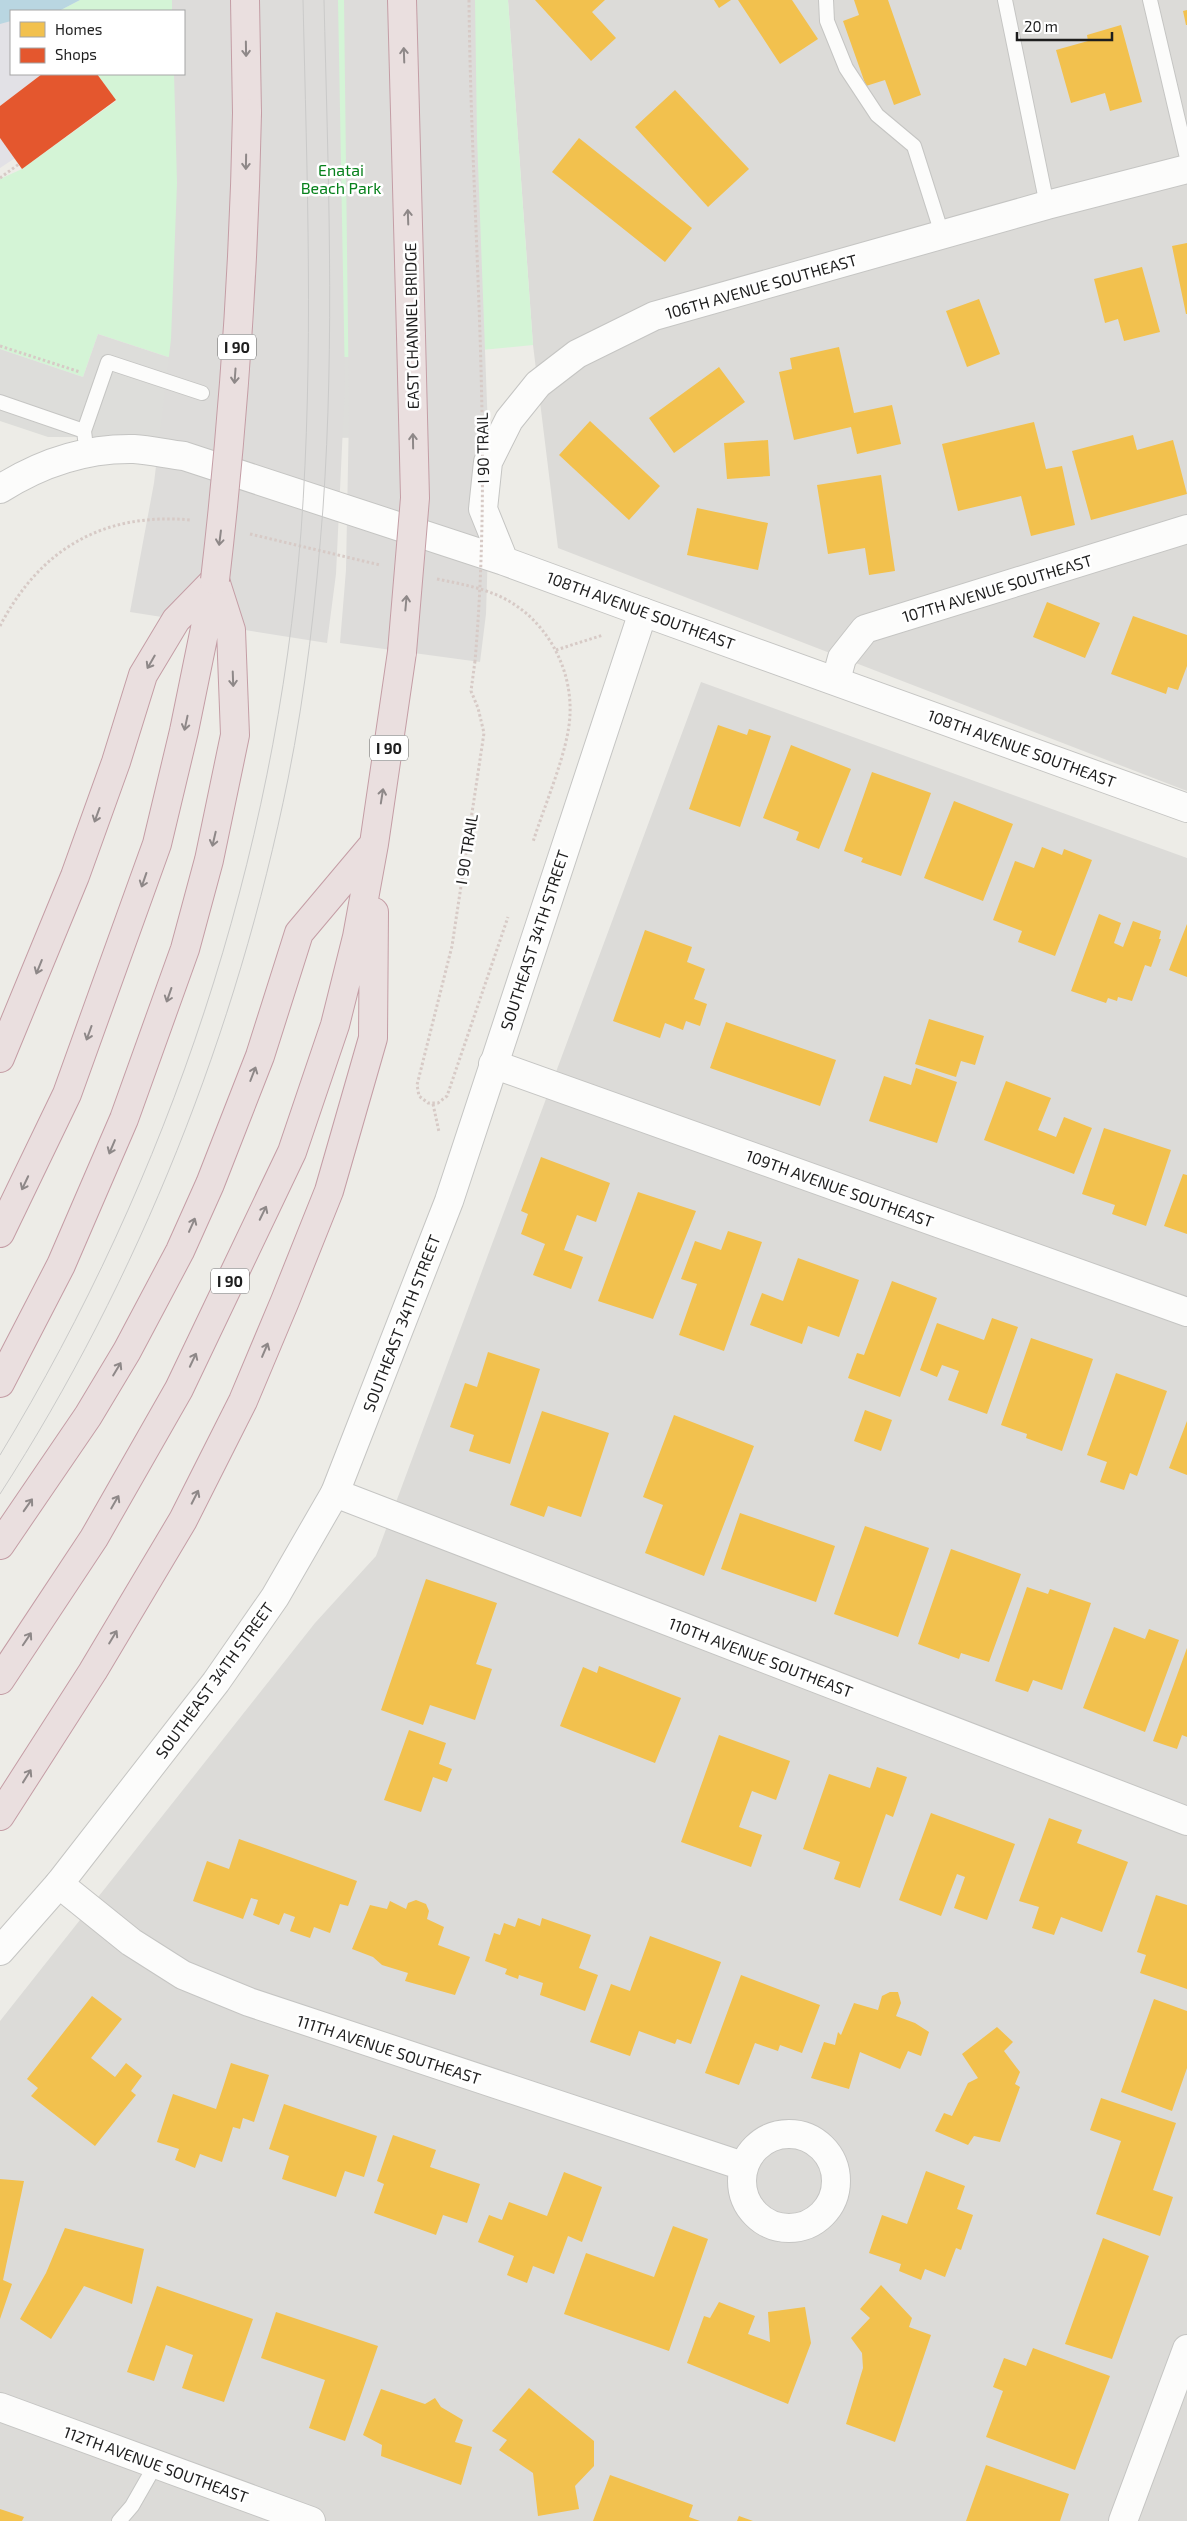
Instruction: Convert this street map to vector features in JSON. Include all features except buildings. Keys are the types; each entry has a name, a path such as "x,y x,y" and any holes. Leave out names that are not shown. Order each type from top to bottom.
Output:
{"highway":[{"name":"I 90","path":"215,580 230,448 244,215 248,113 245,0"},
{"name":"EAST CHANNEL BRIDGE","path":"374,844 402,652 415,498 402,0"},
{"path":"0,1058 75,876 116,762 143,675 176,620 215,580"},
{"path":"0,1384 61,1265 124,1119 185,949 210,860 234,735 215,580"},
{"path":"0,1233 67,1094 157,844 220,627"},
{"name":"I 90","path":"0,1680 94,1538 174,1397 292,1152 335,1025 357,937 374,844"},
{"path":"0,1545 88,1416 128,1352 180,1251 210,1184 254,1072 299,934 374,844"},
{"path":"0,1816 88,1679 183,1520 243,1401 329,1191 373,1038 374,844"}],"street":[{"name":"106TH AVENUE SOUTHEAST","path":"504,560 483,509 488,462 509,420 538,384 577,354 654,316 1047,204 1187,169"},
{"name":"108TH AVENUE SOUTHEAST","path":"0,489 85,441 184,456 504,560 1187,808"},
{"name":"107TH AVENUE SOUTHEAST","path":"836,680 842,658 865,629 1187,529"},
{"name":"SOUTHEAST 34TH STREET","path":"0,1951 59,1884 216,1682 275,1597 335,1493 449,1201 643,612"},
{"name":"109TH AVENUE SOUTHEAST","path":"493,1064 1187,1312"},
{"name":"110TH AVENUE SOUTHEAST","path":"335,1493 1187,1820"},
{"name":"111TH AVENUE SOUTHEAST","path":"59,1884 131,1942 183,1975 249,2002 743,2166"},
{"path":"1123,2521 1187,2349"},
{"name":"112TH AVENUE SOUTHEAST","path":"0,2407 311,2521"}],"lane":[{"path":"826,0 827,21 846,68 876,114 914,146 942,234"},
{"path":"1005,0 1047,204"},
{"path":"1150,0 1187,158"},
{"path":"0,402 85,441 108,362 202,393"},
{"path":"119,2521 132,2506 156,2464"}],"path":[{"name":"I 90 TRAIL","path":"469,0 483,448 482,563 471,691 478,708 484,733 452,946 417,1085 419,1096 428,1103 438,1103 447,1096 510,912"},
{"path":"0,178 19,164"},
{"path":"0,346 102,380"},
{"path":"482,590 507,600 529,616 548,636 561,660 568,686 570,714 566,741 531,849"},
{"path":"556,650 603,634"}],"shaded area":[{"path":"508,0 1187,0 1187,791 558,548 533,345"},
{"path":"0,6 10,11 10,75 41,75 0,106"},
{"path":"0,138 15,158 0,168"},
{"path":"98,334 168,357 409,357 408,438 48,437 0,421 0,349 83,377"},
{"path":"701,682 1187,858 1187,2521 0,2521 0,2021 315,1623 376,1556"}],"green space":[{"name":"Enatai Beach Park","path":"80,0 508,0 533,345 409,357 168,357 98,334 83,377 0,349 0,179 22,169 116,101 98,75 185,75 185,10 61,10"}],"water":[{"path":"0,0 80,0 61,10 10,10 10,21 0,24"}],"pier":[{"path":"172,0 338,0 345,384 336,574 327,643 130,612 154,483 171,339 177,183 174,75 185,75 185,10 172,10"},
{"path":"344,0 475,0 477,137 490,483 486,614 480,662 340,643 346,570 349,414"}],"tram line":[{"path":"0,1455 61,1348 115,1239 163,1126 204,1011 239,894 267,775 288,654 301,532 305,466 308,333 308,199 303,0"},
{"path":"0,1494 50,1412 96,1327 139,1240 177,1150 211,1059 241,967 267,873 288,779 300,712 314,610 327,445 330,318 324,0"}]}
